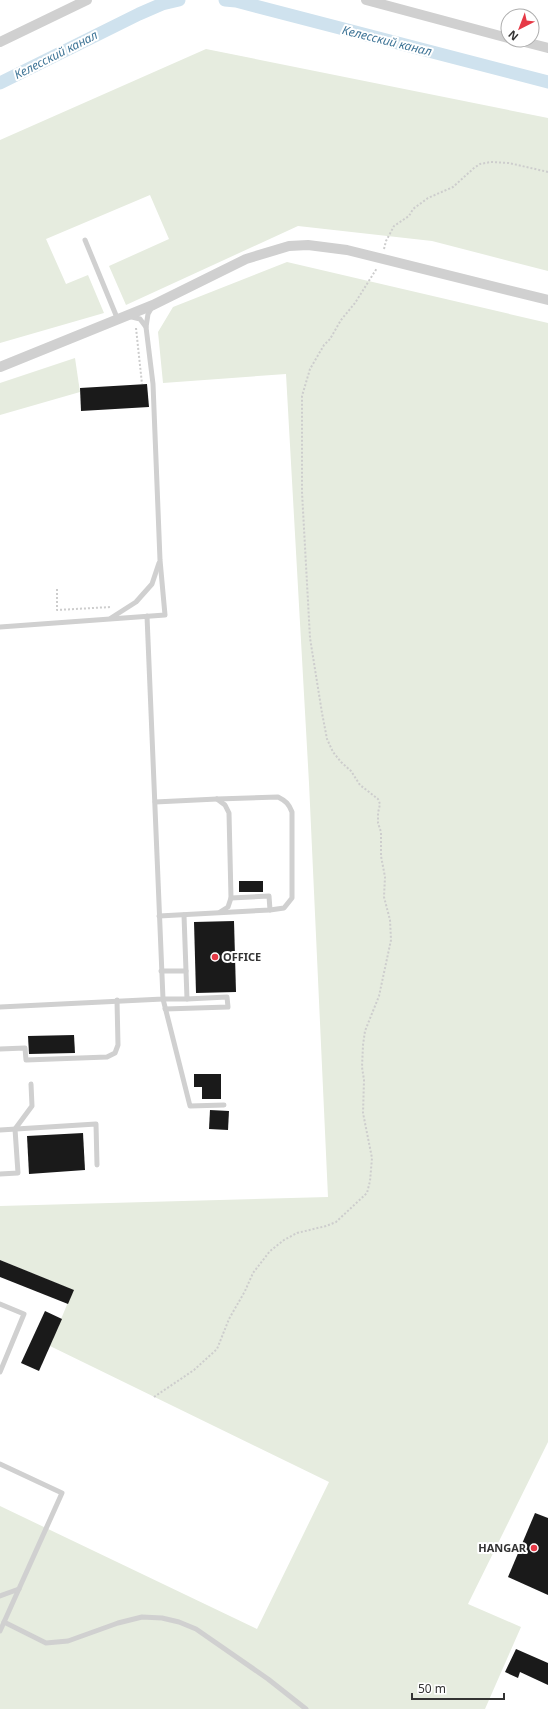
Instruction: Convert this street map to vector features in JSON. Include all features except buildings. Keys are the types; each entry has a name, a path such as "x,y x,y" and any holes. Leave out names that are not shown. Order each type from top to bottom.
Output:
{"street":[{"path":"0,42 87,0"},
{"path":"366,0 500,36"},
{"path":"0,367 127,318 246,259 289,246 308,245 347,250 548,300"}],"lane":[{"path":"85,240 127,318 140,319 146,327"},
{"path":"0,627 165,615 160,560 153,384 146,327 148,314 153,305"},
{"path":"110,619 136,602 152,584 160,560"},
{"path":"147,616 163,999 190,1106 224,1105"},
{"path":"155,802 217,798 278,797 290,805 292,812 292,898 284,908 159,916"},
{"path":"217,798 225,805 229,813 231,898 228,907 219,913"},
{"path":"231,898 269,896 270,910"},
{"path":"184,915 187,999"},
{"path":"161,971 186,971"},
{"path":"0,1007 117,1000 227,997 228,1008 165,1009"},
{"path":"0,1049 25,1048 26,1060 107,1057 115,1053 118,1045 117,1000"},
{"path":"0,1174 18,1173 15,1130 32,1106 31,1084"},
{"path":"0,1130 96,1124 97,1165"},
{"path":"0,1304 24,1314 0,1372"},
{"path":"0,1464 62,1493 0,1630"},
{"path":"0,1596 19,1589"},
{"path":"4,1622 46,1643 68,1641 142,1616 180,1622 196,1629 268,1679 306,1709"}],"path":[{"path":"154,1397 194,1370 217,1350 229,1319 253,1272 270,1251 280,1242 298,1233 336,1222 367,1193 370,1181 372,1158 363,1113 363,1045 365,1031 378,996 390,940 390,920 384,897 385,877 381,856 381,832 378,823 380,804 378,799 360,785 352,771 341,762 333,752 327,739 310,638 302,492 302,396 310,369 324,345 330,339 341,320 355,303 376,269 381,259 386,241 394,226 409,216 413,209 421,202 453,187 480,164 504,162 548,172"},
{"path":"127,318 142,384"},
{"path":"57,589 57,610 112,607"}],"shaded area":[{"path":"206,49 548,118 548,271 432,241 298,226 126,305 109,266 169,239 150,195 46,239 66,284 88,275 104,313 0,343 0,140"},
{"path":"287,262 548,323 548,1442 468,1604 521,1627 485,1709 0,1709 0,1506 257,1629 329,1482 50,1346 73,1290 0,1260 0,1206 328,1197 309,783 286,374 163,383 158,332 173,307"},
{"path":"75,358 80,392 0,415 0,383"}],"waterway":[{"name":"Келесский канал","path":"0,83 139,14 162,4 179,0"},
{"name":"Келесский канал","path":"225,0 236,1 548,82"}],"place":[{"name":"OFFICE","path":"215,957"},
{"name":"HANGAR","path":"534,1548"}]}
